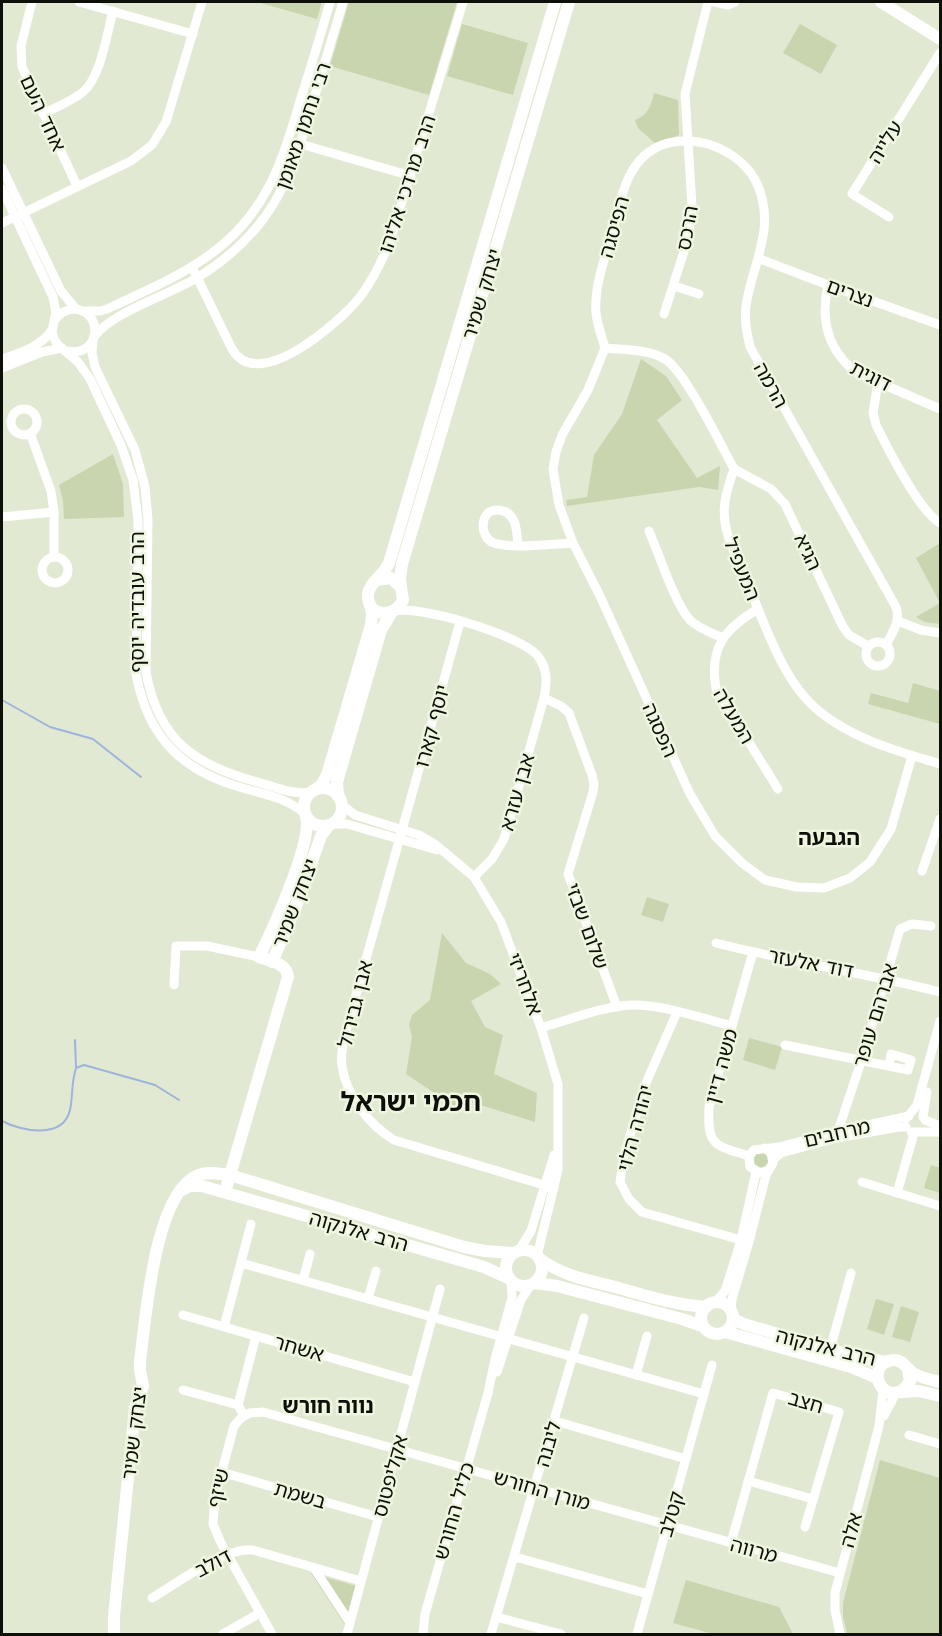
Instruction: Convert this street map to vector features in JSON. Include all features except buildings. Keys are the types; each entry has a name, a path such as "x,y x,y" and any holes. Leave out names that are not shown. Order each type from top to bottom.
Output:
{"main road":[{"name":"יצחק שמיר","path":"377,580 385,571 390,560 555,2"},
{"name":"יצחק שמיר","path":"402,590 400,579 402,564 569,2"},
{"path":"881,2 940,39"},
{"path":"892,2 940,31"},
{"path":"391,578 402,590 402,603 381,630 337,782 340,815 331,824 315,824 306,815 305,802 313,791 323,784 327,775 371,625 369,591 377,580 391,578"},
{"path":"370,604 381,613 393,612"},
{"path":"313,791 328,789 340,800"},
{"name":"יצחק שמיר","path":"259,957 306,840 308,825 306,815"},
{"name":"יצחק שמיר","path":"238,1147 288,977 284,967 272,962 295,909 322,834 331,824"},
{"path":"259,957 272,962"},
{"path":"173,1198 190,1186 202,1186 225,1192 238,1147"},
{"path":"238,1147 243,1168 255,1182"},
{"name":"יצחק שמיר","path":"114,1635 135,1408 143,1386 140,1361 156,1254 173,1198 181,1187 198,1175 209,1173 230,1175"},
{"name":"הרב אלנקוה","path":"230,1175 464,1247 485,1251 516,1252"},
{"name":"הרב אלנקוה","path":"225,1192 484,1267 510,1280"},
{"path":"529,1251 551,1267 573,1275 668,1301 723,1304 732,1315 730,1327 724,1332 713,1334 702,1326 682,1319 557,1286 532,1284 521,1287 510,1280 505,1265 516,1252 529,1251"},
{"path":"532,1284 542,1272 538,1257"},
{"path":"702,1326 701,1314 710,1304"},
{"name":"הרב אלנקוה","path":"732,1315 744,1324 867,1360 887,1362"},
{"name":"הרב אלנקוה","path":"724,1332 851,1367 880,1384"},
{"path":"940,1382 919,1376 899,1361 887,1362 879,1369 880,1384 899,1393 919,1391 940,1396"},
{"path":"899,1393 910,1382 908,1369"}],"street":[{"name":"אחד העם","path":"32,2 20,58 25,76 77,186"},
{"path":"80,2 193,34"},
{"path":"2,223 137,158 156,140 166,122 202,2"},
{"name":"רבי נחמן מאומן","path":"80,310 107,309 192,267 224,244 259,206 274,180 289,140 330,2"},
{"name":"רבי נחמן מאומן","path":"94,338 110,321 198,278 232,253 258,227 285,185 301,144 343,2"},
{"name":"הרב מרדכי אליהו","path":"192,267 237,356 248,363 262,364 289,354 329,329 361,295 389,244 463,2"},
{"name":"הרכס","path":"664,314 688,239 693,207 685,94 708,2"},
{"path":"715,2 728,5 735,2"},
{"path":"43,114 78,95 91,83 113,11"},
{"name":"עלייה","path":"889,217 852,194 940,53"},
{"path":"289,140 411,176"},
{"name":"הרמה","path":"687,140 720,148 736,157 751,173 758,186 765,223 760,259 746,307 745,327 750,347 897,607 898,621"},
{"name":"הפיסגה","path":"605,348 596,313 597,292 627,180 639,161 652,149 670,142 687,140"},
{"path":"2,168 53,297 56,312 54,339 63,349"},
{"path":"2,189 19,214 61,291 93,322 94,338 83,350 74,352 63,349 42,352 2,368"},
{"name":"נצרים","path":"760,259 940,325"},
{"name":"דוגית","path":"828,285 824,304 825,321 839,356 857,373 940,410"},
{"path":"674,286 699,294"},
{"path":"2,359 46,337 65,311 80,310"},
{"name":"הרב עובדיה יוסף","path":"94,338 95,367 135,450 145,487 148,520 146,672 149,689 161,719 180,744 206,764 221,771 292,792 313,791"},
{"path":"605,348 652,354 665,359 677,369 734,469"},
{"name":"הפסגה","path":"605,348 588,390 562,435 556,452 553,468 559,505 573,543 600,596 690,794 715,836 742,863 765,880 797,887 824,888 850,878 870,862 891,829 912,756"},
{"name":"הרב עובדיה יוסף","path":"63,349 81,365 90,379 121,445 133,480 138,520 136,674 144,708 152,724 173,752 201,773 218,781 285,801 306,815"},
{"path":"878,382 873,413 876,425 917,497 930,516 940,523"},
{"path":"30,433 48,479 54,512 54,557"},
{"name":"המעפיל","path":"734,469 727,489 724,509 728,537 786,670 818,710 839,726 869,741 940,764"},
{"name":"הגיא","path":"734,469 771,489 785,504 842,625 849,635 868,646"},
{"path":"518,545 514,519 506,511 488,512 483,526 484,534 490,542 504,546 573,543"},
{"path":"2,517 54,512"},
{"path":"649,531 682,610 691,621 723,638"},
{"path":"402,590 409,602 435,615"},
{"name":"המעלה","path":"758,609 741,619 723,638 715,658 713,671 716,689 778,789"},
{"path":"393,612 413,610 513,638 538,656 545,668 544,698"},
{"path":"886,645 877,642 868,646 866,653 868,660 880,665 886,662 889,655 886,645 898,621 921,630 940,633"},
{"name":"יוסף קארו","path":"402,834 460,622"},
{"name":"אבן עזרא","path":"474,877 492,859 504,839 544,698"},
{"name":"שלום שבזי","path":"544,698 561,706 569,713 592,775 593,792 568,874 617,1007"},
{"name":"אלחריזי","path":"340,800 355,814 402,834"},
{"path":"922,871 940,819"},
{"name":"אלחריזי","path":"331,824 347,824 429,840 474,877 501,922 541,1028 558,1084 558,1135 538,1257"},
{"name":"אבן גבירול","path":"402,834 344,1038 342,1064 350,1090 366,1117 394,1140 550,1187"},
{"name":"אברהם עופר","path":"838,1131 862,1059 900,929 912,924 931,926"},
{"name":"דוד אלעזר","path":"716,943 886,978 940,992"},
{"path":"174,985 176,946 207,946 259,957"},
{"name":"משה דיין","path":"749,1156 718,1146 711,1137 708,1125 709,1107 753,952"},
{"path":"541,1028 617,1007 634,1005 677,1012 732,1026"},
{"name":"יהודה הלוי","path":"677,1012 646,1083 624,1155 620,1182 629,1199 642,1212 741,1240"},
{"path":"914,1131 906,1120 917,1105 940,1021"},
{"path":"914,1131 925,1128 925,1100 940,1044"},
{"path":"784,1045 889,1066"},
{"path":"909,1115 916,1113 940,1126"},
{"name":"מרחבים","path":"765,1148 779,1147 909,1115"},
{"name":"מרחבים","path":"774,1159 781,1153 837,1138 899,1127 914,1131 940,1132"},
{"path":"897,1193 914,1131"},
{"path":"732,1315 732,1299 768,1171 774,1159 765,1148 757,1148 749,1156 750,1167 756,1172 768,1171"},
{"path":"710,1304 725,1291 741,1240 756,1172"},
{"path":"862,1182 940,1206"},
{"name":"אלחריזי","path":"516,1252 531,1231 550,1187"},
{"path":"224,1327 251,1224"},
{"path":"303,1280 310,1254"},
{"path":"241,1263 704,1394"},
{"path":"368,1299 376,1271"},
{"path":"830,1350 851,1273"},
{"name":"כליל החורש","path":"424,1633 425,1614 504,1337 512,1298 510,1280"},
{"name":"כליל החורש","path":"504,1337 521,1300 532,1284"},
{"name":"אקליפטוס","path":"347,1635 440,1289"},
{"name":"אשחר","path":"183,1315 415,1382"},
{"name":"ליבנה","path":"491,1635 584,1318"},
{"path":"244,1416 238,1405 256,1336"},
{"path":"636,1375 647,1336"},
{"name":"קטלב","path":"637,1635 712,1365"},
{"name":"אלה","path":"840,1635 835,1610 835,1593 879,1426 880,1384"},
{"path":"183,1389 238,1405"},
{"name":"חצב","path":"731,1543 773,1393 839,1412 805,1527"},
{"name":"אלה","path":"879,1426 899,1393"},
{"name":"מורן החורש","path":"244,1416 253,1412 263,1412 667,1526"},
{"name":"שיזף","path":"244,1416 234,1426 212,1512 213,1524 272,1635"},
{"path":"555,1421 686,1459"},
{"path":"909,1435 940,1444"},
{"name":"בשמת","path":"221,1472 378,1517"},
{"path":"748,1481 813,1499"},
{"name":"מרווה","path":"667,1526 840,1573"},
{"name":"דולב","path":"152,1598 227,1554 242,1550 253,1550 361,1581"},
{"path":"515,1557 648,1594"},
{"path":"314,1568 350,1623"},
{"path":"223,1635 260,1613"},
{"path":"496,1617 561,1635"}],"green space":[{"path":"257,2 322,2 317,19"},
{"path":"349,2 457,2 429,95 330,66"},
{"path":"462,24 528,43 513,95 447,76"},
{"path":"800,24 837,45 821,74 783,53"},
{"path":"654,93 678,100 679,135 656,144 638,128 635,120 648,110"},
{"path":"641,359 666,376 682,400 657,420 697,478 720,466 718,490 699,487 567,506 566,500 587,497 594,455 622,414"},
{"path":"113,454 123,484 124,517 64,519 59,485"},
{"path":"940,543 940,603 916,558"},
{"path":"940,603 940,624 925,622 916,617"},
{"path":"913,683 940,691 940,724 868,704 871,693 908,703"},
{"path":"647,897 669,904 663,922 641,915"},
{"path":"442,933 466,963 490,974 501,984 471,1001 485,1027 503,1035 494,1074 537,1093 535,1122 461,1099 457,1108 406,1074 412,1037 409,1025 412,1015 430,1000"},
{"path":"749,1038 782,1047 775,1070 743,1060"},
{"path":"761,1153 766,1155 768,1160 766,1165 761,1167 756,1165 754,1160 756,1155"},
{"path":"931,1165 940,1168 940,1193 924,1188"},
{"path":"876,1299 894,1304 884,1335 867,1329"},
{"path":"901,1306 919,1312 910,1342 892,1337"},
{"path":"880,1460 940,1478 940,1634 847,1633 843,1617 843,1603"},
{"path":"311,1573 356,1586 345,1625"},
{"path":"686,1580 779,1607 793,1634 713,1634 673,1623"}],"waterway":[{"path":"2,700 50,727 93,739 141,777"},
{"path":"75,1040 76,1067"},
{"path":"2,1121 30,1130 59,1126 66,1119 70,1110 76,1068 84,1065 155,1085 179,1100"}],"district":[{"name":"הגבעה","path":"829,838"},
{"name":"חכמי ישראל","path":"411,1102"},
{"name":"נווה חורש","path":"328,1406"}]}
